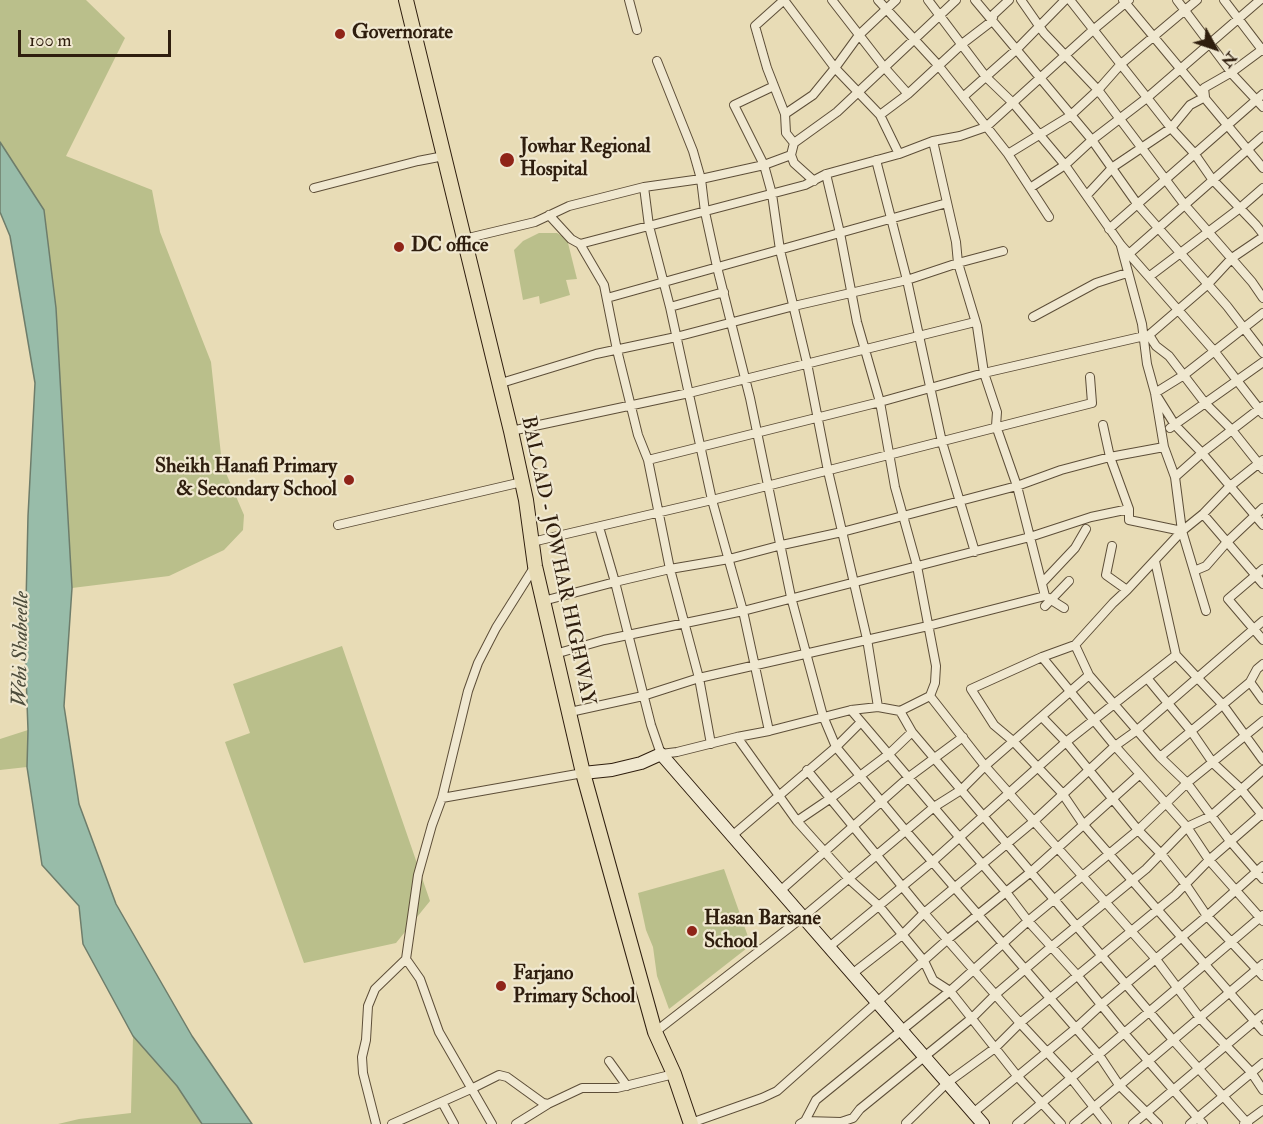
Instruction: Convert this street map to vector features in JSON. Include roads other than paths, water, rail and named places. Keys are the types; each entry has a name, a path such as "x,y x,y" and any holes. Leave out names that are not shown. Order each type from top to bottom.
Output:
{"main road":[{"name":"BALCAD - JOWHAR HIGHWAY","path":"406,0 511,432 522,482 535,566 583,773 655,1032 674,1074 691,1123"}],"street":[{"path":"629,0 637,30"},
{"path":"794,143 786,133 784,114 755,26 784,0 836,68 880,115 899,154"},
{"path":"833,0 884,67 908,94"},
{"path":"878,0 938,65 1008,154 1049,217"},
{"path":"784,114 813,95 836,68 859,35 896,0"},
{"path":"928,0 986,77 1013,103 1065,165 1121,245 1215,352 1261,410 1202,453 1175,477"},
{"path":"814,181 794,163 791,155 794,143 837,112 956,0"},
{"path":"975,0 1092,140 1138,205 1227,306 1263,352"},
{"path":"880,115 908,94 962,44 992,21 994,14 1009,0"},
{"path":"1021,0 1038,27 1098,90 1184,204 1232,258 1263,298"},
{"path":"648,460 880,402 984,372 1147,335 1207,285 1232,258 1263,235 1212,179 1194,153 1171,128 1068,0 1016,51 963,97"},
{"path":"1177,0 1232,72 1260,97 1263,107"},
{"path":"1008,154 1070,116 1121,64 1197,0"},
{"path":"1204,97 1204,88 1263,50 1224,0"},
{"path":"1030,188 1065,165 1260,0"},
{"path":"580,244 771,194 814,181 826,174 986,127 1126,1 1263,168"},
{"path":"657,61 693,151 701,180 705,212 746,379 791,597 824,716 836,747 904,830 1099,1055 1119,1085 1158,1124"},
{"path":"774,86 734,105 764,165 771,194 780,250 867,639 878,706"},
{"path":"1087,195 1113,167 1171,128 1191,105 1204,97"},
{"path":"1109,229 1260,97"},
{"path":"1130,253 1263,136"},
{"path":"933,141 956,242 958,263 975,322 984,372 998,412 996,426 1017,486 1047,600 1064,608"},
{"path":"464,239 535,222 569,206 644,187 701,180 764,165 791,155"},
{"path":"314,188 444,156"},
{"path":"876,160 907,280 942,442 975,552"},
{"path":"442,798 612,770 641,763 661,754 769,731 851,710 878,706 900,711 930,696 935,683 936,666 917,566 902,516 880,402 867,350 857,322 826,174"},
{"path":"644,187 649,226 670,307 712,500 743,611 769,731"},
{"path":"1150,276 1263,188"},
{"path":"607,298 947,203"},
{"path":"549,215 571,239 580,244 601,276 638,435 648,460 670,569 699,678 711,744"},
{"path":"1121,245 1127,273 1147,335 1147,363 1155,393 1164,447 1175,477 1182,531 1206,611"},
{"path":"498,384 596,354 676,337 794,306 907,280 1003,251"},
{"path":"1033,317 1096,284 1127,273"},
{"path":"670,307 724,292"},
{"path":"1155,393 1184,375 1263,313"},
{"path":"511,432 689,393 975,322"},
{"path":"1147,335 1169,356 1205,403 1261,464 1229,487 1203,514 1182,531 1075,645 1042,657 971,689 994,725 1013,741 1062,793 1083,824 1263,1031"},
{"path":"1162,432 1263,362"},
{"path":"532,542 712,500 1092,403 1090,378"},
{"path":"1155,393 1175,425 1263,525"},
{"path":"1103,425 1110,457 1129,509 1129,520 1182,531"},
{"path":"543,601 670,569 729,559 842,532 1017,486 1061,470 1110,457 1164,447"},
{"path":"338,525 522,482"},
{"path":"1194,571 1206,566 1227,542 1263,508"},
{"path":"555,654 628,635 743,611 975,552 1091,517 1129,509"},
{"path":"1203,514 1263,584"},
{"path":"599,527 643,696 661,754 983,1124"},
{"path":"1042,583 1075,548 1086,529"},
{"path":"1112,546 1106,575 1127,590"},
{"path":"1155,561 1176,654 1223,705 1263,760"},
{"path":"376,1124 363,1073 362,1057 366,1040 368,1006 375,989 406,959 418,875 442,798 468,692 478,663 496,628 535,566"},
{"path":"1263,569 1228,599 1263,640"},
{"path":"570,712 643,696 699,678 1047,600 1069,581"},
{"path":"852,974 1033,822 1115,746 1136,731 1263,621"},
{"path":"974,1113 1236,889 1261,872 1230,841 1187,783 1160,758 1089,675 1075,645"},
{"path":"829,947 932,862 1066,742 1176,654"},
{"path":"1017,1124 1262,918 1209,860 1187,827 1115,746 1042,657"},
{"path":"1160,758 1250,682 1257,669 1263,664"},
{"path":"655,1032 803,917 878,855 904,830 961,789 1089,675"},
{"path":"906,1123 947,1083 995,1048 1020,1023 1186,885 1209,860 1262,815 1241,789 1213,762 1191,731 1147,678"},
{"path":"1250,682 1263,700"},
{"path":"930,696 985,766 1155,958 1200,1018 1251,1072 1263,1090"},
{"path":"851,710 1028,921 1102,1004 1173,1090 1196,1122 1223,1095 1263,1063"},
{"path":"900,711 912,732 1246,1123 1263,1110"},
{"path":"1041,717 1066,742 1138,830 1162,855 1207,916 1231,943 1261,970 1229,993 1074,1124"},
{"path":"803,1123 816,1100 950,991 1004,945 1028,921 1138,830 1187,783 1263,721"},
{"path":"733,835 836,747 861,722"},
{"path":"797,821 831,798 912,732"},
{"path":"737,737 797,821 849,879 879,906 924,961 933,980 950,991 1018,1077 1061,1124"},
{"path":"780,891 909,777 963,737"},
{"path":"807,770 924,913 1071,1078 1107,1124"},
{"path":"803,1123 841,1122 853,1118 860,1109 972,1018 1024,969 1162,855 1187,827 1211,816 1263,770"},
{"path":"691,1123 777,1091 948,939 1032,871 1140,774"},
{"path":"406,959 420,979 443,1040 492,1124"},
{"path":"1133,1124 1263,1014"},
{"path":"609,1061 627,1086"},
{"path":"516,1124 548,1104 582,1088 617,1088 674,1074"},
{"path":"394,1123 502,1075 543,1103 548,1104"},
{"path":"442,1102 454,1124"}],"place":[{"name":"Governorate","path":"340,34"},
{"name":"Jowhar Regional Hospital","path":"507,160"},
{"name":"DC office","path":"399,247"},
{"name":"Sheikh Hanafi Primary & Secondary School","path":"349,480"},
{"name":"Hasan Barsane School","path":"692,931"},
{"name":"Farjano Primary School","path":"501,986"}],"water label":[{"name":"Webi Shabeelle","path":"22,649"}]}
